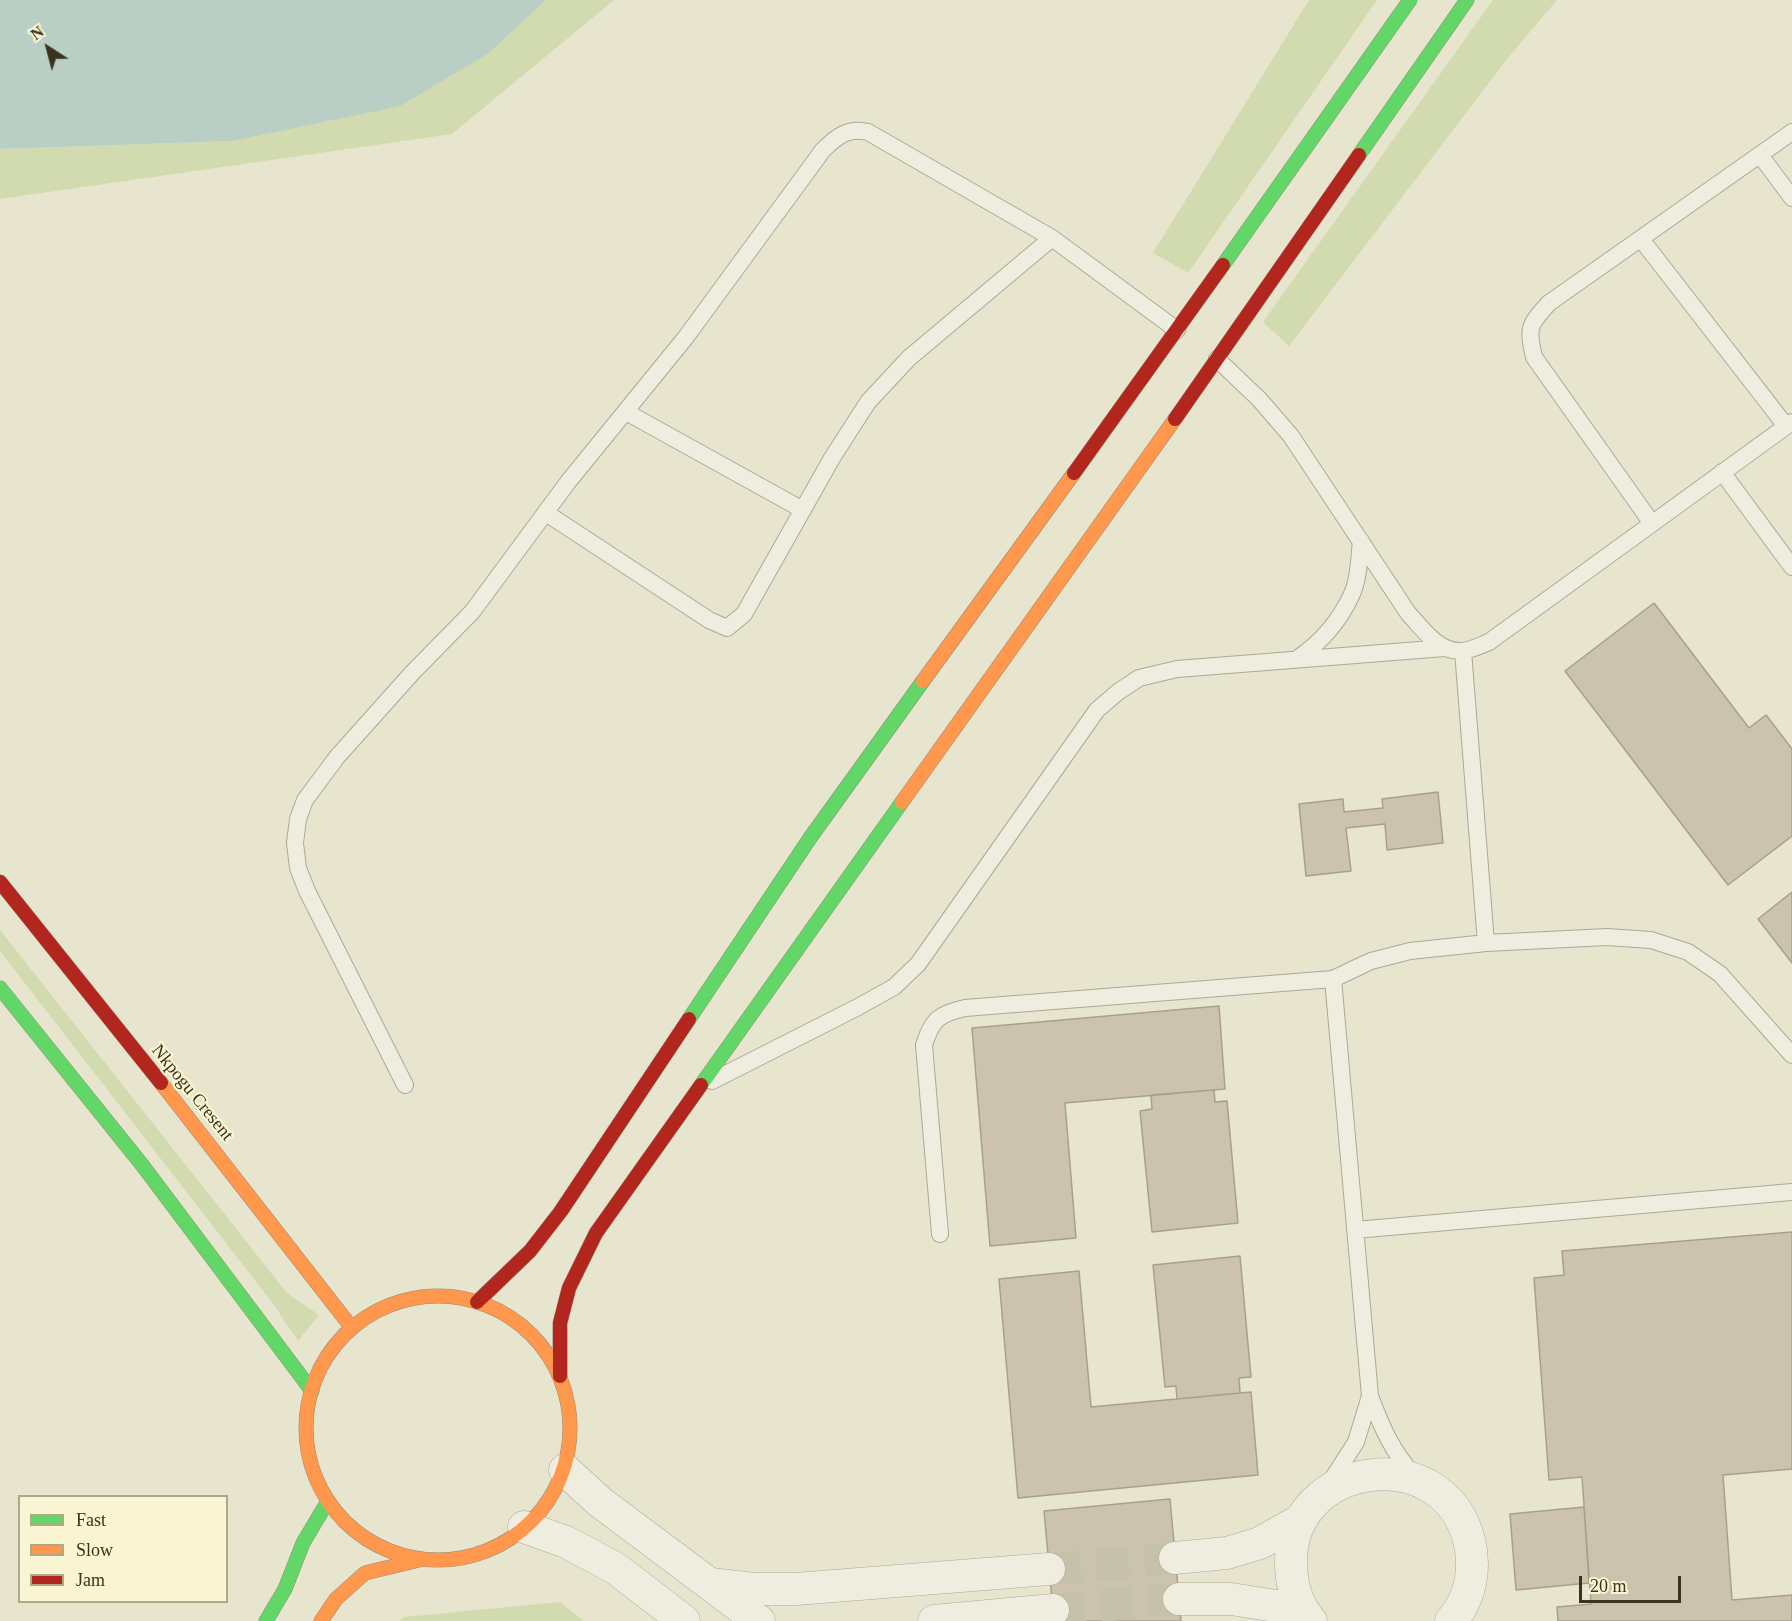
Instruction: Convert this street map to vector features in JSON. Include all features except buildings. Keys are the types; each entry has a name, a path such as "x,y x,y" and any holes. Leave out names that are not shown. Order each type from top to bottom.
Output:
{"main road":[{"path":"477,1302 530,1251 561,1211 810,838 1177,330 1410,0"},
{"path":"560,1376 560,1323 569,1288 596,1233 1217,359 1467,0"},
{"name":"Nkpogu Cresent","path":"0,882 204,1137 352,1328"},
{"path":"0,987 143,1166 312,1390"},
{"path":"452,1297 477,1302 499,1310 518,1322 549,1355 560,1376 567,1399 570,1424 565,1470 551,1496 536,1516 496,1546 472,1555 448,1560 423,1559 395,1552 369,1541 340,1516 328,1501 314,1476 307,1448 306,1419 312,1390 321,1368 335,1346 352,1328 374,1313 399,1302 416,1298 452,1297"},
{"path":"266,1621 285,1589 303,1543 328,1501"},
{"path":"321,1621 336,1599 365,1573 423,1559"}],"street":[{"path":"565,1470 584,1489 759,1621"},
{"path":"1175,1558 1227,1553 1260,1543 1310,1509 1344,1481 1371,1474 1400,1475 1427,1485 1450,1503 1465,1527 1473,1556 1470,1585 1460,1612 1451,1621"},
{"path":"1306,1616 1291,1581 1291,1550 1310,1509"},
{"path":"524,1527 566,1542 615,1568 684,1621"},
{"path":"710,1584 754,1589 796,1589 1049,1569"},
{"path":"1179,1599 1231,1599 1306,1616"},
{"path":"934,1621 1053,1610"}],"lane":[{"path":"405,1085 307,891 298,868 295,843 298,819 305,800 337,757 413,672 472,612 568,482 687,337 823,150 835,138 858,129 868,132 1052,238 1177,330"},
{"path":"1651,522 1534,357 1529,336 1533,321 1549,303 1792,132"},
{"path":"1760,155 1792,198"},
{"path":"546,513 708,620 727,628 744,614 832,458 868,402 909,358 1052,238"},
{"path":"698,1089 894,987 918,964 1097,710 1139,678 1177,669 1445,648 1463,651 1489,642 1651,522 1789,424 1641,239"},
{"path":"1217,359 1259,399 1291,436 1408,613 1425,632 1445,648"},
{"path":"626,412 803,510"},
{"path":"1722,472 1792,567"},
{"path":"1296,660 1316,645 1335,622 1352,595 1361,541"},
{"path":"1463,651 1486,943"},
{"path":"940,1234 924,1045 930,1026 947,1012 965,1008 1333,979 1371,961 1410,951 1486,943 1607,937 1651,940 1688,952 1719,974 1792,1055"},
{"path":"1333,979 1370,1396 1384,1433 1398,1458 1421,1483"},
{"path":"1355,1230 1792,1192"},
{"path":"1310,1509 1356,1442 1370,1396"}],"green space":[{"path":"546,0 614,0 452,134 0,199 0,149 232,141 489,53"},
{"path":"1309,0 1377,0 1188,273 1153,253"},
{"path":"1493,0 1557,0 1507,59 1289,346 1263,322"},
{"path":"0,930 287,1293 319,1315 298,1341 274,1305 0,951"},
{"path":"560,1602 584,1621 399,1621 404,1617"}],"shaded area":[{"path":"0,0 546,0 489,53 400,106 232,141 0,149"}],"tunnel":[{"path":"1049,1569 1175,1558"},
{"path":"1053,1610 1179,1599"}],"traffic: fast":[{"path":"1223,265 1410,0"},
{"path":"1359,155 1467,0"},
{"path":"689,1019 810,838 923,681"},
{"path":"701,1085 902,802"},
{"path":"0,988 143,1166 312,1391"},
{"path":"266,1621 285,1589 303,1543 328,1501"}],"traffic: slow":[{"path":"902,802 1175,419"},
{"path":"923,681 1074,473"},
{"path":"161,1083 352,1328"},
{"path":"438,1296 464,1299 488,1306 522,1326 540,1344 560,1378 567,1402 570,1428 567,1454 560,1478 540,1512 522,1530 488,1550 464,1557 438,1560 412,1557 388,1550 354,1530 336,1512 316,1478 309,1454 306,1428 309,1402 316,1378 336,1344 354,1326 388,1306 412,1299 438,1296"},
{"path":"321,1621 336,1599 365,1573 419,1560"}],"traffic: jam":[{"path":"1175,419 1359,155"},
{"path":"1074,473 1223,265"},
{"path":"0,882 161,1083"},
{"path":"477,1302 530,1251 561,1211 689,1019"},
{"path":"560,1376 560,1323 569,1288 596,1233 701,1085"}]}
